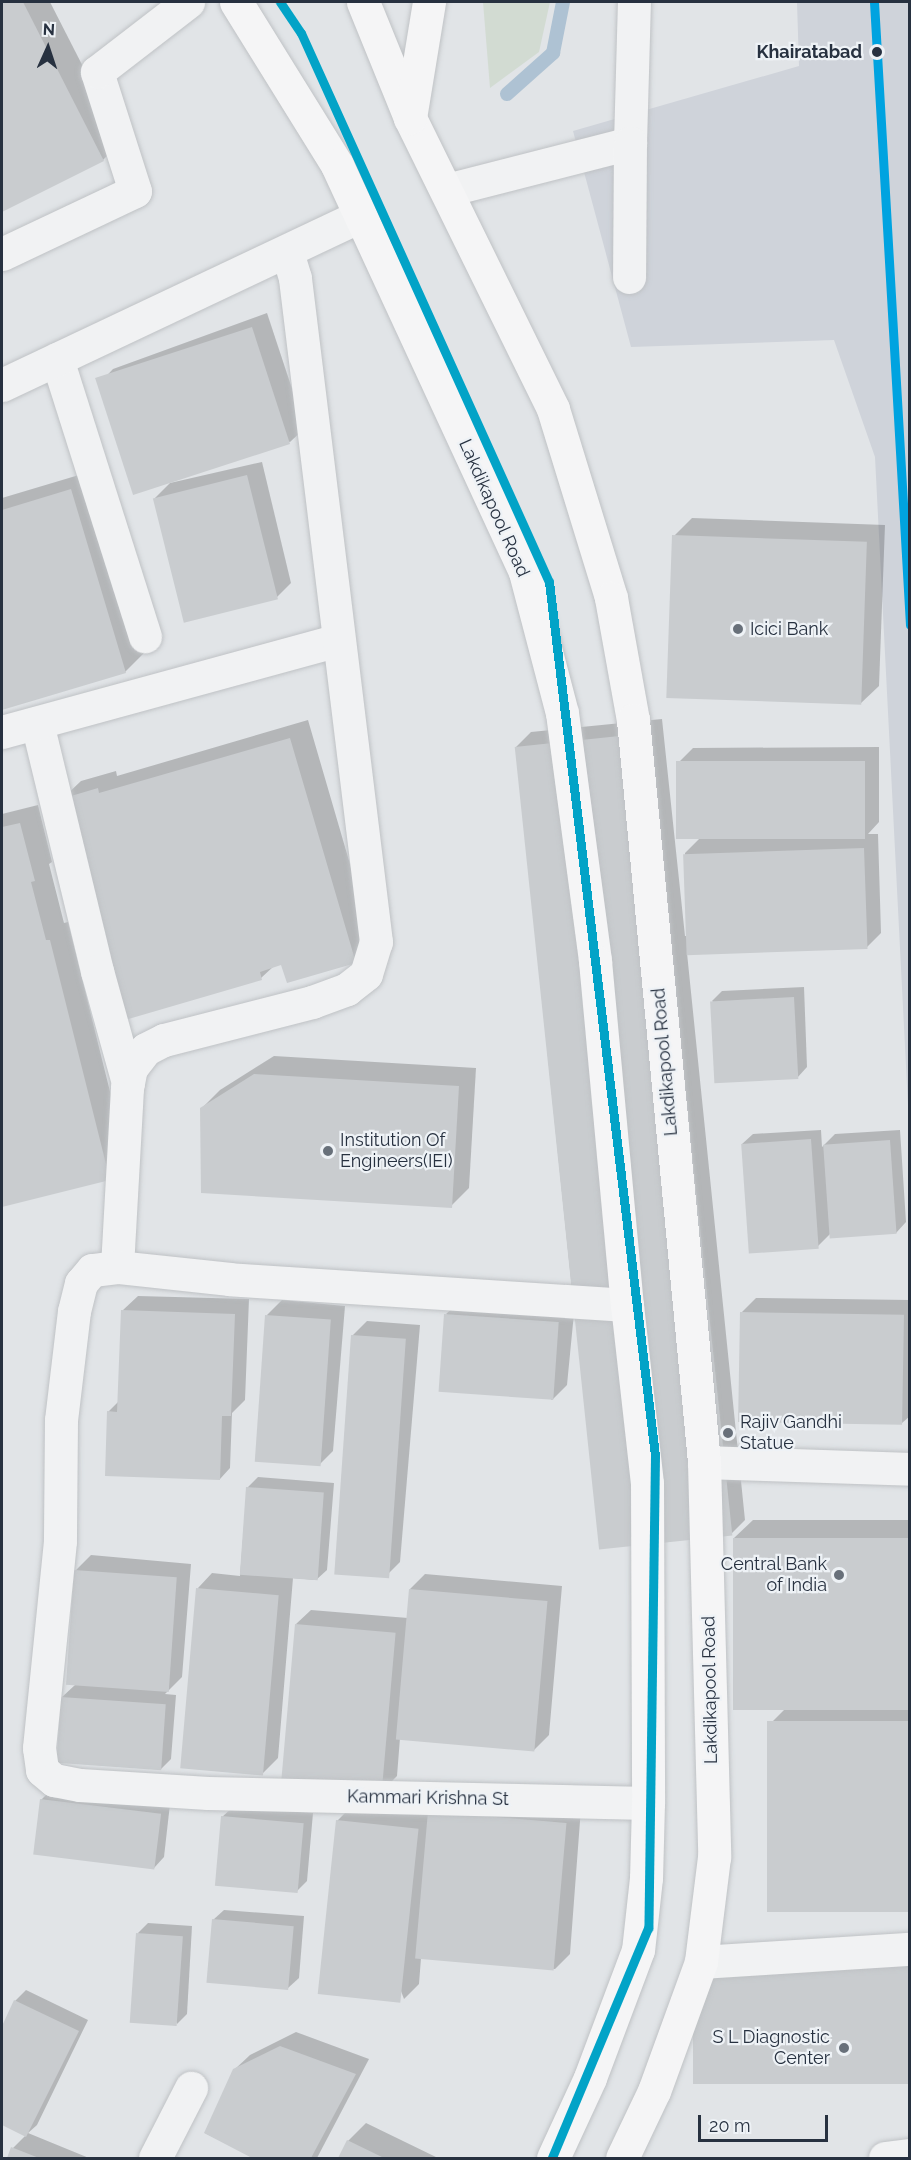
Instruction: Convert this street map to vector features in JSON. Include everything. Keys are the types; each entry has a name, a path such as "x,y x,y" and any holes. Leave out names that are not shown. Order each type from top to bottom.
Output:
{"highway":[{"name":"Lakdikapool Road","path":"236,2 336,165 525,572 562,713 595,961 627,1305 647,1483 648,1803 646,1878 638,1950 590,2078 553,2158"},
{"name":"Lakdikapool Road","path":"363,2 410,118 553,409 611,598 633,720 704,1462 714,1857 701,1962 654,2091 622,2158"},
{"path":"410,118 429,2"}],"street":[{"path":"2,254 135,191 97,72 188,2"},
{"path":"629,277 634,2"},
{"path":"447,190 630,143"},
{"path":"2,386 360,216"},
{"path":"287,251 295,278 376,942 366,974 347,989 312,1002 164,1040 146,1049 131,1068 128,1083 117,1267 230,1279 627,1305"},
{"path":"57,359 145,636"},
{"path":"2,732 338,640"},
{"path":"37,723 97,971 128,1083"},
{"name":"Kammari Krishna St","path":"117,1267 92,1270 81,1283 74,1311 61,1420 60,1541 39,1748 42,1770 54,1779 80,1785 208,1793 648,1803"},
{"path":"704,1462 909,1469"},
{"path":"701,1962 909,1949"},
{"path":"154,2158 191,2088"},
{"path":"885,2158 909,2155"}],"shaded area":[{"path":"483,2 550,2 539,52 490,88"},
{"path":"797,2 909,2 909,1125 875,457 834,340 631,347 573,131 799,66"}],"building":[{"path":"2,2 23,2 104,161 2,212"},
{"path":"252,327 290,444 133,495 95,378"},
{"path":"247,475 278,599 184,623 153,498"},
{"path":"71,489 126,673 2,710 2,510"},
{"path":"672,535 867,542 861,705 666,698"},
{"path":"648,733 732,1536 599,1550 515,747"},
{"path":"290,738 356,963 287,983 281,965 260,972 262,980 125,1020 61,799 98,788 99,793"},
{"path":"676,761 865,761 865,839 676,839"},
{"path":"20,823 35,881 31,882 46,940 50,940 110,1180 2,1207 2,827"},
{"path":"864,848 868,949 687,955 683,854"},
{"path":"794,997 798,1079 714,1083 710,1001"},
{"name":"Institution Of Engineers(IEI)","path":"254,1074 459,1086 452,1208 201,1193 200,1108"},
{"path":"811,1139 819,1249 749,1254 741,1144"},
{"path":"890,1140 897,1234 830,1238 823,1145"},
{"path":"121,1310 235,1314 231,1416 222,1416 220,1480 105,1476 107,1411 117,1412"},
{"path":"740,1312 904,1315 902,1425 738,1422"},
{"path":"444,1314 559,1322 553,1400 439,1392"},
{"path":"265,1315 331,1320 321,1466 255,1462"},
{"path":"351,1335 406,1339 389,1578 334,1574"},
{"path":"246,1487 324,1492 318,1580 240,1575"},
{"path":"733,1538 910,1538 910,1710 733,1710"},
{"path":"74,1570 177,1577 169,1692 66,1685"},
{"path":"196,1588 279,1595 263,1776 180,1768"},
{"path":"409,1589 547,1601 534,1752 396,1739"},
{"path":"295,1624 396,1633 382,1793 281,1784"},
{"path":"61,1697 166,1704 161,1770 56,1763"},
{"path":"767,1721 910,1721 910,1912 767,1912"},
{"path":"40,1799 161,1814 154,1869 33,1855"},
{"path":"428,1811 566,1823 554,1971 415,1958"},
{"path":"221,1816 304,1823 298,1893 215,1886"},
{"path":"336,1820 419,1829 400,2003 318,1994"},
{"path":"212,1919 294,1926 288,1990 206,1983"},
{"path":"136,1933 183,1936 177,2026 130,2023"},
{"path":"693,1960 910,1960 910,2084 693,2084"},
{"path":"14,2000 79,2031 26,2137 2,2125 2,2026"},
{"path":"280,2046 356,2074 311,2158 252,2158 204,2133 233,2069"},
{"path":"347,2140 384,2158 338,2158"},
{"path":"11,2147 39,2158 7,2158"}],"waterway":[{"path":"507,94 553,53 563,2"}],"transit line":[{"path":"280,2 301,33 549,582 655,1456 648,1928 552,2158"},
{"path":"874,2 910,625"}],"place":[{"name":"Khairatabad","path":"877,52"},
{"name":"Icici Bank","path":"738,629"},
{"name":"Institution Of Engineers(IEI)","path":"328,1151"},
{"name":"Rajiv Gandhi Statue","path":"728,1433"},
{"name":"Central Bank of India","path":"839,1575"},
{"name":"S L Diagnostic Center","path":"844,2048"}]}
